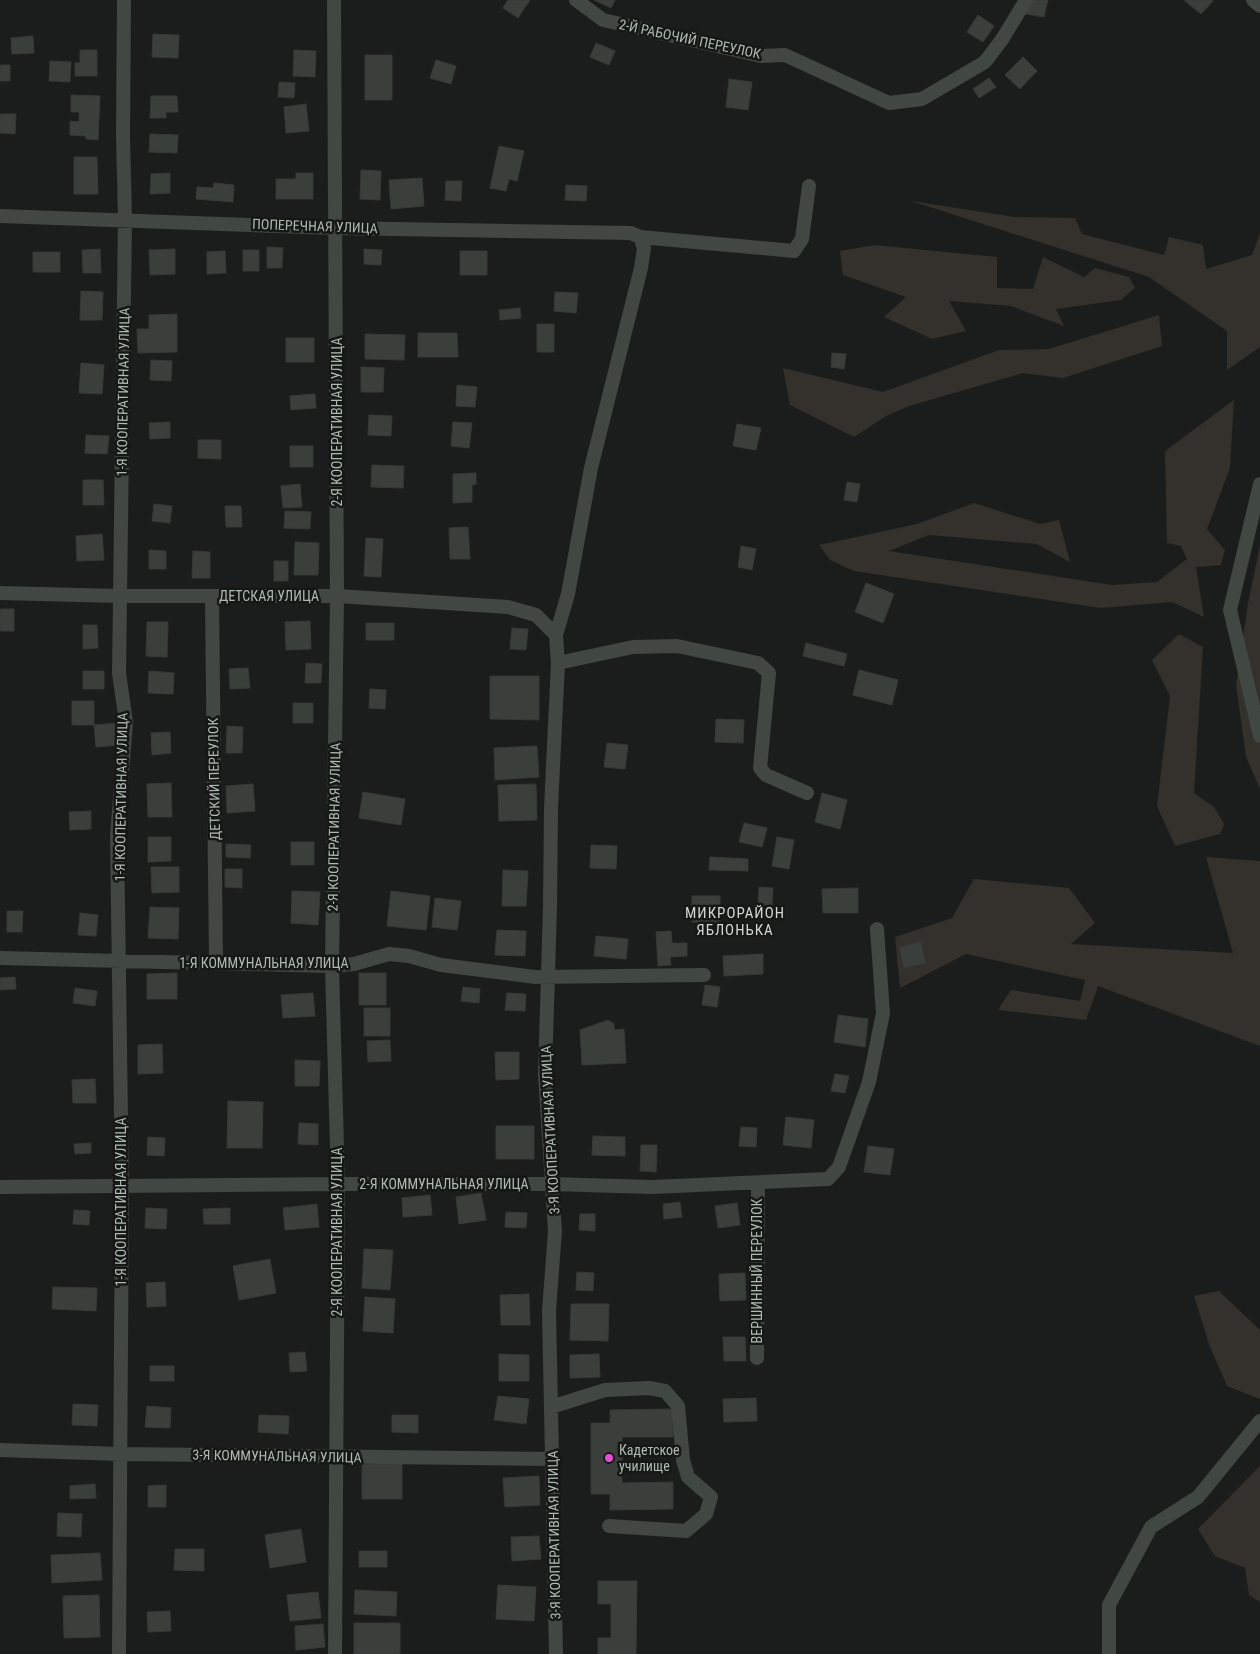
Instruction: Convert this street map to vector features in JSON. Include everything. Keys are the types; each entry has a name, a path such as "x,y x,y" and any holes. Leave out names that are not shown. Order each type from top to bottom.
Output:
{"street":[{"name":"1-Я КООПЕРАТИВНАЯ УЛИЦА","path":"119,1654 122,1186 121,963 118,836 126,722 119,673 125,219 123,136 124,0"},
{"name":"2-Я КООПЕРАТИВНАЯ УЛИЦА","path":"334,0 334,228 337,263 337,596 332,966 338,1184 335,1654"},
{"name":"2-Й РАБОЧИЙ ПЕРЕУЛОК","path":"576,0 603,20 761,56 785,55 889,103 922,99 985,62 1004,38 1026,0"},
{"path":"1253,0 1260,6"},
{"name":"ПОПЕРЕЧНАЯ УЛИЦА","path":"0,216 334,228 636,235 794,251 802,239 809,186"},
{"path":"556,635 568,594 591,468 641,268 644,248 636,235"},
{"path":"1260,484 1230,610 1260,736"},
{"name":"ДЕТСКАЯ УЛИЦА","path":"0,593 119,596 337,596 508,607 536,615 556,635"},
{"name":"ДЕТСКИЙ ПЕРЕУЛОК","path":"212,596 216,962"},
{"name":"3-Я КООПЕРАТИВНАЯ УЛИЦА","path":"556,635 558,663 552,764 545,1074 555,1231 549,1311 556,1654"},
{"path":"558,663 633,647 677,646 758,663 769,673 760,768 766,776 807,793"},
{"name":"2-Я КОММУНАЛЬНАЯ УЛИЦА","path":"0,1187 552,1184 652,1187 758,1184 828,1179 839,1167 869,1082 883,1013 877,929"},
{"name":"1-Я КОММУНАЛЬНАЯ УЛИЦА","path":"0,958 121,963 216,962 332,966 354,964 389,954 409,956 440,965 535,977 704,974"},
{"name":"ВЕРШИННЫЙ ПЕРЕУЛОК","path":"757,1358 758,1184"},
{"path":"551,1407 606,1390 649,1388 664,1391 678,1406 683,1460 688,1477 711,1497 706,1514 686,1531 609,1526"},
{"path":"1109,1654 1110,1605 1151,1527 1198,1497 1260,1421"},
{"name":"3-Я КОММУНАЛЬНАЯ УЛИЦА","path":"0,1450 120,1454 553,1459"}],"shaded area":[{"path":"911,201 1015,217 1075,218 1082,234 1164,255 1169,237 1203,245 1206,269 1252,255 1260,233 1260,347 1227,370 1227,331 1149,277"},
{"path":"875,245 997,257 997,288 1033,289 1043,257 1084,277 1095,268 1129,277 1135,288 1121,300 1056,309 1064,326 1011,306 949,301 966,331 932,339 884,317 906,297 843,275 840,251"},
{"path":"1159,315 1162,346 1063,378 1023,373 909,406 886,416 854,437 790,405 783,368 883,392 999,350 1049,349"},
{"path":"1234,400 1230,468 1207,529 1225,550 1221,565 1196,567 1204,617 1172,602 1101,608 854,571 830,560 819,545 917,524 974,503 1040,524 1059,520 1070,562 1037,544 929,535 889,551 1112,585 1157,582 1187,559 1181,546 1167,543 1165,451"},
{"path":"1260,546 1260,789 1246,757 1236,685 1248,603"},
{"path":"1179,634 1203,647 1194,793 1214,807 1224,824 1220,834 1175,846 1157,806 1170,696 1152,660"},
{"path":"1206,857 1260,861 1260,1046 1098,986 1086,1020 998,1010 1011,990 1080,1001 1085,980 966,954 900,988 895,937 952,918 974,879 1069,888 1095,923 1071,944 1233,953"},
{"path":"1219,1291 1260,1330 1260,1399 1227,1386 1210,1347 1194,1296"},
{"path":"1260,1466 1260,1602 1249,1595 1245,1568 1215,1556 1198,1529"}],"building":[{"path":"508,0 530,0 518,18 503,8"},
{"path":"594,0 615,0 611,8"},
{"path":"1029,0 1048,0 1044,17 1026,14"},
{"path":"1184,0 1211,0 1213,1 1201,14"},
{"path":"978,15 994,26 983,42 967,32"},
{"path":"153,34 179,35 178,58 152,57"},
{"path":"33,36 34,53 12,54 11,38"},
{"path":"596,43 615,51 609,65 590,57"},
{"path":"80,50 97,50 97,76 75,76 75,63 80,63"},
{"path":"294,50 316,51 315,77 293,76"},
{"path":"365,55 392,55 392,100 365,100"},
{"path":"1023,57 1037,71 1020,89 1005,75"},
{"path":"436,60 456,66 451,84 430,78"},
{"path":"50,61 71,62 70,82 49,81"},
{"path":"0,65 10,65 10,81 0,81"},
{"path":"989,78 996,87 979,98 973,89"},
{"path":"729,79 752,82 748,110 726,107"},
{"path":"279,82 295,83 294,98 278,97"},
{"path":"71,95 100,96 98,140 86,139 86,136 70,135 70,121 79,122 79,112 71,112"},
{"path":"151,96 177,96 178,112 166,112 166,118 150,118"},
{"path":"306,104 309,131 286,133 284,107"},
{"path":"0,114 16,114 15,134 0,133"},
{"path":"150,134 178,135 177,153 149,152"},
{"path":"499,146 524,151 517,181 509,179 506,191 490,188"},
{"path":"74,157 97,157 98,194 74,194"},
{"path":"361,170 381,171 380,200 360,199"},
{"path":"170,173 170,193 150,194 151,174"},
{"path":"296,173 313,173 313,199 276,199 276,179 296,179"},
{"path":"422,178 424,206 391,209 389,180"},
{"path":"446,181 462,181 461,201 445,200"},
{"path":"214,183 234,185 233,202 196,199 197,187 213,188"},
{"path":"566,185 587,186 586,201 565,200"},
{"path":"267,247 283,248 282,268 267,268"},
{"path":"100,249 101,273 83,273 82,250"},
{"path":"175,249 175,274 150,275 149,250"},
{"path":"364,249 382,250 381,265 364,264"},
{"path":"243,250 259,250 259,271 243,271"},
{"path":"225,251 226,273 207,274 207,252"},
{"path":"460,251 487,251 487,275 460,275"},
{"path":"33,252 60,252 60,272 33,272"},
{"path":"81,291 103,292 102,320 80,320"},
{"path":"555,292 578,293 576,313 554,311"},
{"path":"520,308 521,318 500,320 499,310"},
{"path":"177,314 177,352 138,353 137,329 149,329 149,315"},
{"path":"537,324 554,324 554,352 537,352"},
{"path":"418,333 457,333 458,357 418,357"},
{"path":"365,334 405,335 404,360 365,359"},
{"path":"286,338 314,338 314,362 286,362"},
{"path":"832,353 846,354 844,369 831,367"},
{"path":"151,360 172,361 171,381 150,380"},
{"path":"81,363 104,365 102,394 79,393"},
{"path":"361,367 384,368 383,392 361,392"},
{"path":"457,385 477,387 475,407 456,406"},
{"path":"315,394 316,408 291,410 290,396"},
{"path":"369,415 392,416 391,436 368,435"},
{"path":"170,422 170,438 150,439 149,423"},
{"path":"453,422 472,423 469,448 451,446"},
{"path":"737,424 761,428 756,450 733,446"},
{"path":"86,435 109,436 107,454 85,453"},
{"path":"198,440 221,440 221,459 198,458"},
{"path":"290,446 313,446 313,467 290,467"},
{"path":"372,465 404,466 403,488 371,487"},
{"path":"476,473 476,484 472,485 472,502 453,503 453,474"},
{"path":"83,480 103,480 104,505 83,505"},
{"path":"847,482 860,484 857,502 844,500"},
{"path":"300,484 302,507 283,508 281,486"},
{"path":"154,504 172,506 170,523 152,521"},
{"path":"225,506 241,506 242,527 226,527"},
{"path":"285,511 311,512 310,529 284,528"},
{"path":"468,527 470,559 450,559 449,528"},
{"path":"102,534 104,560 77,561 76,536"},
{"path":"366,538 383,539 381,577 364,576"},
{"path":"295,542 319,543 318,575 294,575"},
{"path":"741,546 756,549 752,570 738,567"},
{"path":"149,550 166,551 166,569 149,569"},
{"path":"193,551 210,552 210,578 192,578"},
{"path":"274,561 288,561 288,581 274,581"},
{"path":"866,583 894,594 883,623 855,612"},
{"path":"0,609 14,609 14,631 0,631"},
{"path":"310,621 311,649 286,650 285,622"},
{"path":"147,622 168,622 167,657 146,656"},
{"path":"366,623 394,623 394,640 366,640"},
{"path":"83,625 97,625 98,648 83,649"},
{"path":"512,628 528,629 526,650 510,649"},
{"path":"806,643 847,654 844,666 803,656"},
{"path":"306,663 322,664 321,683 305,683"},
{"path":"248,668 250,688 230,689 229,669"},
{"path":"859,670 898,680 892,705 853,695"},
{"path":"83,671 104,671 104,689 83,689"},
{"path":"149,671 174,673 173,694 148,693"},
{"path":"490,676 539,676 539,720 490,719"},
{"path":"370,689 386,690 385,709 369,708"},
{"path":"72,701 94,701 94,725 72,725"},
{"path":"293,703 313,703 313,723 293,723"},
{"path":"716,719 744,720 743,743 715,742"},
{"path":"118,723 120,745 96,747 94,725"},
{"path":"227,726 243,727 242,753 226,753"},
{"path":"170,732 171,753 152,755 151,733"},
{"path":"607,743 628,745 625,769 604,767"},
{"path":"537,746 539,777 495,780 494,748"},
{"path":"171,783 172,817 148,817 147,784"},
{"path":"253,784 255,811 227,813 226,786"},
{"path":"536,784 537,820 499,821 498,785"},
{"path":"363,792 405,799 401,825 359,818"},
{"path":"822,793 847,800 840,829 815,822"},
{"path":"91,811 91,829 70,830 69,812"},
{"path":"744,823 767,828 762,847 739,842"},
{"path":"148,837 171,837 171,861 148,862"},
{"path":"777,837 794,840 789,869 772,866"},
{"path":"291,842 314,842 314,865 291,865"},
{"path":"226,844 251,845 250,858 226,857"},
{"path":"591,845 617,846 616,869 590,868"},
{"path":"710,857 748,859 748,871 709,870"},
{"path":"151,867 179,867 179,892 152,893"},
{"path":"225,869 242,869 242,888 225,887"},
{"path":"503,870 528,871 526,906 502,906"},
{"path":"759,887 773,888 772,905 758,905"},
{"path":"858,888 858,913 823,913 822,889"},
{"path":"292,891 320,892 318,925 291,923"},
{"path":"391,891 430,896 426,930 387,926"},
{"path":"692,896 720,896 720,923 692,922"},
{"path":"435,898 461,901 457,930 432,927"},
{"path":"150,907 179,908 178,939 148,938"},
{"path":"7,911 23,911 22,932 7,932"},
{"path":"80,913 98,915 96,936 78,935"},
{"path":"497,930 526,931 525,956 495,955"},
{"path":"671,931 672,943 687,943 687,956 670,957 671,965 658,966 656,932"},
{"path":"596,936 628,939 626,959 594,956"},
{"path":"921,942 926,963 904,968 899,947"},
{"path":"763,954 763,974 724,976 723,956"},
{"path":"177,973 177,999 147,999 147,974"},
{"path":"359,973 386,973 386,1005 359,1005"},
{"path":"15,977 16,989 0,990 0,978"},
{"path":"705,985 720,987 717,1007 702,1005"},
{"path":"463,987 480,989 479,1003 461,1001"},
{"path":"75,988 97,991 95,1006 73,1003"},
{"path":"313,993 315,1016 283,1018 281,995"},
{"path":"507,993 526,994 525,1011 505,1010"},
{"path":"364,1008 390,1008 390,1036 364,1036"},
{"path":"838,1015 868,1019 865,1047 834,1042"},
{"path":"608,1020 614,1024 614,1030 624,1029 626,1063 582,1065 580,1030"},
{"path":"390,1040 391,1061 368,1062 367,1041"},
{"path":"162,1044 163,1073 138,1074 138,1045"},
{"path":"495,1052 519,1052 519,1079 496,1080"},
{"path":"295,1060 320,1061 319,1086 295,1086"},
{"path":"835,1074 849,1076 845,1093 831,1091"},
{"path":"95,1079 96,1103 73,1103 72,1080"},
{"path":"228,1101 263,1102 262,1148 227,1148"},
{"path":"786,1117 814,1120 811,1148 783,1145"},
{"path":"299,1123 318,1124 318,1145 298,1144"},
{"path":"496,1126 534,1126 534,1159 496,1159"},
{"path":"741,1127 757,1128 756,1147 739,1146"},
{"path":"593,1136 625,1137 625,1156 592,1155"},
{"path":"148,1137 165,1138 164,1156 147,1155"},
{"path":"91,1143 91,1153 75,1154 74,1144"},
{"path":"641,1145 657,1145 656,1172 640,1171"},
{"path":"868,1146 894,1149 890,1175 864,1172"},
{"path":"481,1193 486,1220 459,1224 456,1197"},
{"path":"430,1195 432,1215 403,1217 402,1198"},
{"path":"680,1202 682,1217 664,1219 663,1204"},
{"path":"737,1203 740,1225 718,1228 715,1206"},
{"path":"317,1204 319,1227 285,1230 283,1208"},
{"path":"146,1208 167,1209 166,1229 145,1228"},
{"path":"230,1208 230,1224 204,1224 203,1209"},
{"path":"74,1210 90,1211 89,1225 73,1224"},
{"path":"506,1212 527,1213 526,1228 505,1227"},
{"path":"580,1214 595,1214 595,1231 579,1230"},
{"path":"364,1249 393,1250 390,1290 362,1288"},
{"path":"270,1259 276,1293 239,1300 233,1266"},
{"path":"577,1272 594,1273 593,1291 576,1290"},
{"path":"745,1273 746,1300 720,1301 719,1274"},
{"path":"165,1282 166,1306 147,1307 146,1283"},
{"path":"53,1287 97,1288 96,1311 52,1309"},
{"path":"529,1294 530,1325 501,1325 500,1295"},
{"path":"365,1297 395,1299 393,1333 363,1331"},
{"path":"571,1304 609,1304 608,1341 570,1340"},
{"path":"723,1337 745,1337 746,1361 724,1361"},
{"path":"305,1352 307,1371 290,1372 289,1353"},
{"path":"499,1354 529,1355 529,1381 499,1381"},
{"path":"599,1354 600,1377 570,1378 570,1355"},
{"path":"150,1366 174,1366 174,1381 150,1381"},
{"path":"498,1396 529,1399 526,1424 494,1420"},
{"path":"756,1398 757,1421 724,1422 723,1399"},
{"path":"73,1404 98,1405 97,1426 72,1425"},
{"path":"147,1406 171,1408 170,1428 145,1427"},
{"path":"672,1409 673,1437 622,1437 622,1483 673,1482 673,1509 610,1510 610,1494 591,1494 591,1423 610,1423 610,1410"},
{"path":"259,1415 289,1416 288,1434 258,1432"},
{"path":"392,1415 418,1415 418,1433 392,1432"},
{"path":"362,1464 402,1464 402,1499 362,1499"},
{"path":"539,1476 540,1505 505,1507 503,1478"},
{"path":"95,1484 96,1498 70,1499 70,1486"},
{"path":"166,1485 166,1507 148,1507 148,1486"},
{"path":"58,1513 82,1514 81,1537 57,1536"},
{"path":"301,1529 306,1562 270,1568 265,1535"},
{"path":"539,1536 541,1559 512,1561 511,1537"},
{"path":"175,1549 204,1549 204,1571 174,1570"},
{"path":"359,1551 387,1551 387,1567 359,1567"},
{"path":"100,1553 102,1580 52,1583 51,1555"},
{"path":"598,1581 637,1581 636,1654 598,1654 598,1638 611,1638 611,1604 598,1604"},
{"path":"498,1585 536,1587 534,1621 496,1619"},
{"path":"355,1590 397,1592 396,1616 354,1614"},
{"path":"318,1592 321,1618 290,1621 287,1595"},
{"path":"99,1595 100,1637 64,1638 63,1596"},
{"path":"170,1611 171,1631 148,1632 147,1612"},
{"path":"354,1623 400,1623 400,1654 354,1654"},
{"path":"323,1624 325,1647 296,1650 295,1626"}],"place":[{"name":"Кадетское училище","path":"609,1458"}],"district":[{"name":"МИКРОРАЙОН ЯБЛОНЬКА","path":"735,922"}]}
